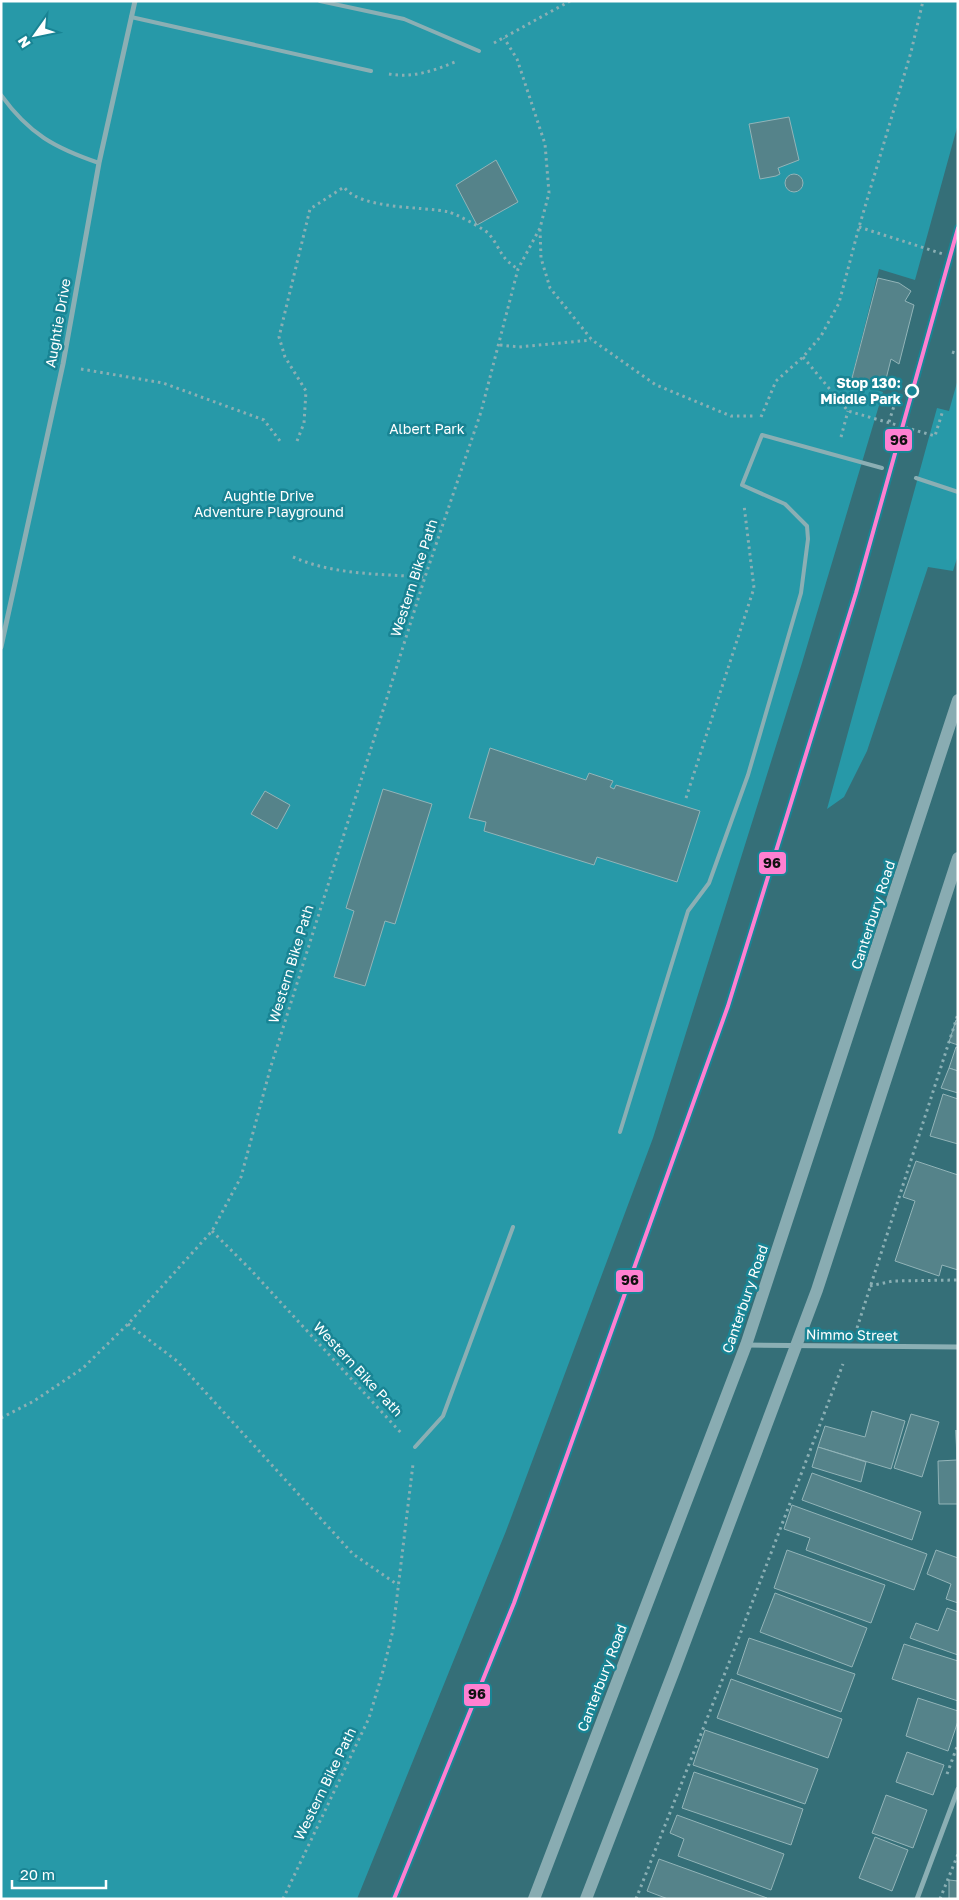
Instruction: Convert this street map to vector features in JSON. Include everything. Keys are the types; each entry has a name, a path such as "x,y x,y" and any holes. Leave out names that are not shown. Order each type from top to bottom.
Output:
{"main road":[{"name":"Canterbury Road","path":"534,1899 746,1345 958,700"},
{"path":"586,1899 817,1290 958,858"}],"street":[{"name":"Aughtie Drive","path":"1,648 63,364 99,163 134,1"},
{"name":"Nimmo Street","path":"746,1345 958,1347"},
{"path":"917,1899 958,1788"}],"lane":[{"path":"320,1 404,19 479,51"},
{"path":"131,17 371,71"},
{"path":"1,95 20,119 50,143 65,152 99,163"},
{"path":"620,1132 688,911 709,883 748,775 801,593 808,539 807,526 785,504 742,485 762,435 882,468"},
{"path":"916,478 958,492"},
{"path":"415,1447 443,1416 513,1226"}],"path":[{"path":"371,71 400,76 428,73 479,51 570,1"},
{"path":"540,228 541,258 550,288 592,340 656,385 731,416 761,417 776,381 821,336 839,303 859,227 911,52 922,1"},
{"name":"Western Bike Path","path":"283,1899 369,1718 393,1630 415,1447 250,1269 212,1231 241,1176 271,1066 425,577 481,412 500,345 518,269 540,228 549,193 545,144 517,59 504,38"},
{"path":"297,441 304,423 306,391 285,357 280,337 310,209 344,187 350,195 399,208 450,212 488,233 504,260 518,269"},
{"path":"859,227 943,254"},
{"path":"500,345 519,347 592,340"},
{"path":"952,352 958,354"},
{"path":"803,356 848,411 935,436 943,410"},
{"path":"63,364 163,383 264,420 280,441"},
{"path":"889,422 897,396"},
{"path":"840,440 848,411"},
{"path":"686,798 754,588 742,485"},
{"path":"293,557 312,566 334,570 425,577"},
{"path":"636,1899 850,1347 958,1014"},
{"path":"1,1418 34,1401 83,1368 128,1324 212,1231"},
{"path":"869,1286 893,1282 958,1280"},
{"path":"128,1324 177,1361 353,1554 398,1585"},
{"path":"940,1899 958,1854"}],"green space":[{"name":"Albert Park","path":"1,1 958,1 958,124 915,280 879,269 851,381 883,392 802,663 653,1138 506,1531 357,1899 1,1899"},
{"path":"958,379 958,555 953,571 928,567 867,751 844,797 827,809 937,408 949,411"}],"building":[{"path":"789,117 799,160 778,168 780,174 776,176 760,179 749,124"},
{"path":"496,160 518,202 477,225 456,185"},
{"path":"794,174 800,177 803,183 800,189 794,192 788,189 785,183 788,177"},
{"path":"878,278 899,283 911,291 905,301 914,305 899,364 891,359 884,387 852,378"},
{"path":"490,748 586,780 589,773 613,781 610,787 614,789 616,785 700,811 677,882 597,857 594,865 484,831 486,822 469,818"},
{"path":"383,789 432,804 395,924 385,921 365,986 334,977 354,911 346,908"},
{"path":"265,791 290,805 277,829 251,814"},
{"path":"956,1020 958,1020 958,1045 949,1042"},
{"path":"956,1047 958,1048 958,1071 949,1068"},
{"path":"949,1068 958,1071 958,1093 941,1088"},
{"path":"943,1094 958,1099 958,1144 930,1136"},
{"path":"916,1161 958,1175 958,1270 942,1265 939,1276 895,1261 915,1201 903,1197"},
{"path":"872,1411 905,1421 891,1469 818,1447 825,1426 865,1437"},
{"path":"911,1414 939,1422 922,1477 894,1468"},
{"path":"818,1447 866,1462 861,1482 812,1467"},
{"path":"957,1460 958,1504 939,1504 938,1461"},
{"path":"812,1473 921,1512 912,1540 802,1500"},
{"path":"792,1505 927,1554 914,1590 806,1550 810,1538 784,1529"},
{"path":"787,1550 885,1585 871,1623 774,1588"},
{"path":"936,1550 958,1558 958,1603 946,1599 951,1584 927,1574"},
{"path":"775,1593 867,1628 852,1667 760,1632"},
{"path":"947,1608 958,1612 958,1655 910,1638 916,1623 938,1631"},
{"path":"749,1638 855,1674 841,1712 737,1674"},
{"path":"904,1644 958,1661 958,1701 892,1679"},
{"path":"731,1679 842,1719 828,1758 717,1718"},
{"path":"918,1698 958,1711 958,1721 948,1751 906,1736"},
{"path":"705,1730 818,1769 805,1804 693,1765"},
{"path":"907,1752 944,1765 933,1795 896,1782"},
{"path":"694,1772 803,1809 791,1845 682,1808"},
{"path":"886,1795 927,1810 913,1848 872,1833"},
{"path":"677,1815 784,1854 771,1890 678,1856 684,1839 670,1833"},
{"path":"875,1837 908,1850 892,1891 859,1878"},
{"path":"659,1859 767,1899 668,1899 647,1891"},
{"path":"949,1880 958,1881 958,1899 949,1899"}],"transit line":[{"name":"96","path":"394,1899 514,1603 728,1006 856,593 958,228"}],"place":[{"name":"Stop 130: Middle Park","path":"912,391"}],"park label":[{"name":"Aughtie Drive Adventure Playground","path":"269,504"}]}
